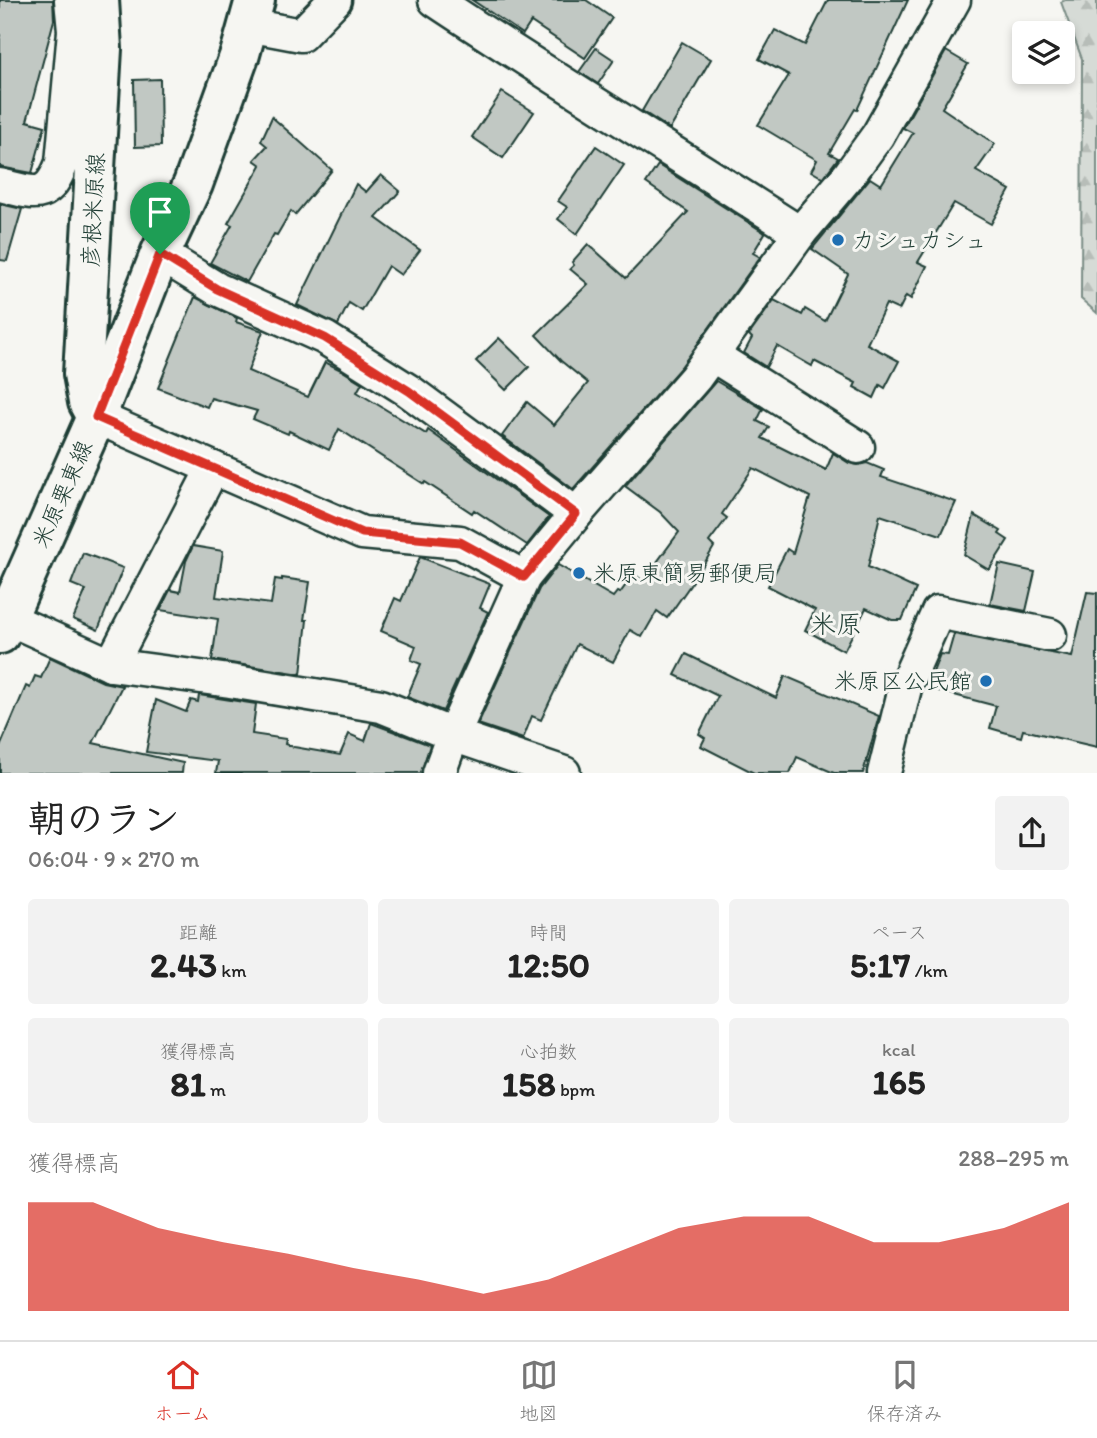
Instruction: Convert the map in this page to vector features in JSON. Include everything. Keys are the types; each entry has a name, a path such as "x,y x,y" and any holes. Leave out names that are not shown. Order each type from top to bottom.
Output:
{"main road":[{"name":"彦根米原線","path":"96,417 88,402 83,374 102,49 99,0"},
{"name":"米原栗東線","path":"5,611 96,417 160,254 193,184 252,13"}],"street":[{"path":"0,185 32,192 48,189 62,163 74,32 71,0"},
{"path":"252,13 301,35 335,0"},
{"path":"435,0 556,80 669,148 800,233"},
{"path":"439,773 453,735 524,577 695,379 800,233 849,176 878,135 954,0"},
{"path":"160,254 217,289 325,338 409,391 576,514"},
{"path":"712,355 858,447"},
{"path":"96,417 362,533 460,542 524,577"},
{"path":"111,665 213,468"},
{"path":"5,611 111,665 381,706 453,735 564,773"},
{"path":"884,773 906,684 938,612 1050,635"}],"green space":[{"path":"1097,0 1097,313 1081,299 1082,59 1075,40 1075,21 1068,21 1061,2"}],"building":[{"path":"0,0 53,0 54,20 27,121 45,126 32,173 0,167"},
{"path":"472,0 586,0 612,18 585,58 531,22 523,34"},
{"path":"828,0 908,0 857,110 855,109 829,153 838,158 823,178 811,171 817,160 758,125 789,75 759,59 775,30 805,45"},
{"path":"682,42 711,59 670,129 642,111"},
{"path":"596,48 614,60 598,84 579,72"},
{"path":"946,51 968,64 942,108 995,144 976,171 1010,190 991,224 954,203 918,262 927,266 911,299 906,296 899,310 886,304 867,344 899,361 885,388 880,385 874,398 854,387 856,383 814,361 812,366 777,346 766,367 744,353 752,338 749,335 774,300 802,315 805,309 825,321 848,274 812,249 870,178 881,185 913,133 903,128"},
{"path":"160,79 161,146 135,147 134,80"},
{"path":"502,92 534,112 503,158 472,137"},
{"path":"272,117 332,170 295,215 291,211 277,235 274,234 247,282 210,263 232,225 228,223 261,165 254,160 267,146 261,141"},
{"path":"596,146 624,165 577,234 558,219 567,207 558,201"},
{"path":"658,165 765,233 753,253 760,257 681,367 573,489 502,436 527,402 554,425 588,383 561,361 536,335 588,284 570,269 574,265 572,262 588,244 626,278 688,212 646,183"},
{"path":"381,175 400,191 376,218 420,250 401,275 388,266 362,311 349,303 338,325 297,305 356,184 366,192"},
{"path":"0,204 22,209 7,261 0,260"},
{"path":"195,297 237,318 236,322 263,331 248,371 308,397 325,362 362,383 357,392 426,434 428,430 549,517 527,545 474,510 472,513 425,482 424,484 339,429 329,450 289,431 288,434 253,419 257,411 211,398 207,407 158,388"},
{"path":"499,338 529,367 506,390 476,361"},
{"path":"716,381 763,409 757,421 769,427 762,438 826,470 833,453 849,463 867,463 884,470 881,477 956,502 941,535 880,515 868,567 916,589 902,620 892,620 866,608 844,651 805,630 815,610 768,586 787,549 793,553 810,497 753,468 722,514 727,518 709,542 714,547 667,618 657,611 642,637 630,630 613,662 577,644 541,720 532,716 523,739 478,724 539,589 558,565 613,597 617,592 620,593 634,574 643,581 679,532 660,512 625,486"},
{"path":"974,515 1001,531 999,534 1008,540 989,570 964,555"},
{"path":"193,546 223,551 216,597 271,604 275,579 310,582 304,620 307,620 301,674 212,660 218,619 160,610 170,590 180,592 186,561"},
{"path":"83,553 123,568 98,630 73,619 86,590 71,584"},
{"path":"420,557 490,584 480,608 488,612 443,711 407,697 421,664 411,660 416,646 381,631 395,598 401,601"},
{"path":"999,564 1035,572 1026,611 990,604"},
{"path":"1087,592 1097,593 1097,747 1023,730 1021,737 990,728 996,706 939,691 941,682 930,680 940,654 948,655 954,634 1072,657"},
{"path":"686,654 776,698 785,676 879,716 863,773 834,773 797,757 790,773 754,773 701,746 705,738 699,734 718,696 675,675"},
{"path":"50,657 103,682 122,686 93,743 183,763 182,773 0,773 0,747 26,686 30,688 35,676 41,678"},
{"path":"199,695 256,704 252,734 286,739 285,744 294,747 340,755 349,734 365,741 371,723 430,745 421,773 216,773 218,761 146,752 156,700 186,712 191,700 198,702"}],"place":[{"name":"カシュカシュ","path":"838,240"},
{"name":"米原東簡易郵便局","path":"579,573"},
{"name":"米原区公民館","path":"986,681"}],"district":[{"name":"米原","path":"836,624"}],"route":[{"path":"160,254 217,289 325,338 409,391 576,514 524,577 460,542 362,533 96,417 160,254"}]}
